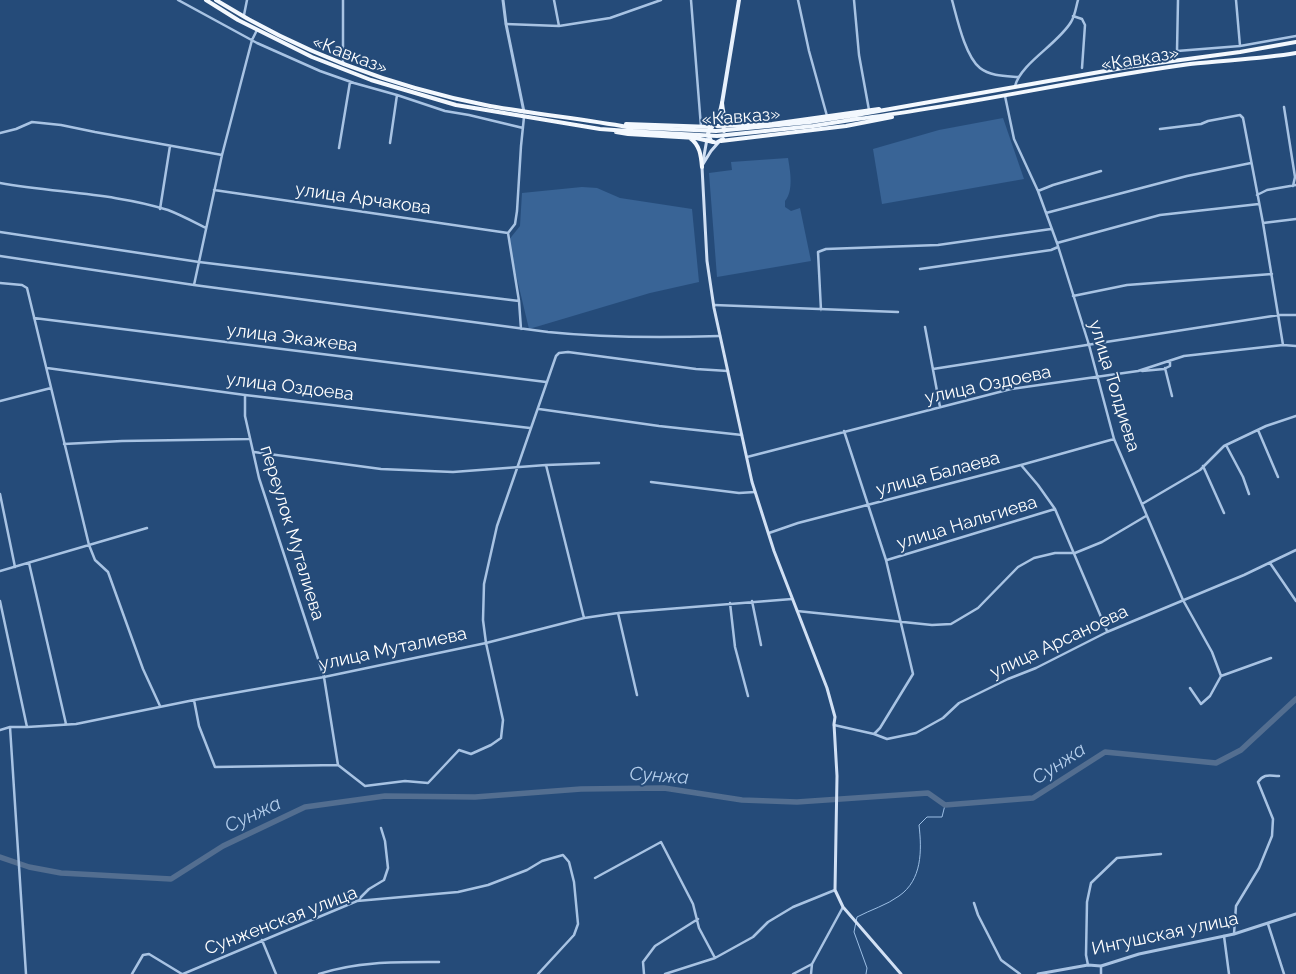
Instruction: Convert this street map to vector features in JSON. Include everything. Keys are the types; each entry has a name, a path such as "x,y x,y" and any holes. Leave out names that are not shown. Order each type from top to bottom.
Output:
{"highway":[{"name":"«Кавказ»","path":"206,0 238,20 312,57 371,80 456,106 602,122 711,127"},
{"name":"«Кавказ»","path":"216,0 243,17 314,52 408,86 524,114 600,129 716,131 908,112 1192,64 1264,58 1296,53"},
{"name":"«Кавказ»","path":"856,117 1128,67 1240,52 1296,42"},
{"path":"722,103 726,121 732,125"},
{"path":"717,126 772,124 869,110 914,106"},
{"path":"721,141 846,126 908,112"},
{"name":"«Кавказ»","path":"602,122 628,129"},
{"path":"600,129 628,134 690,138 713,142"},
{"path":"690,138 699,150 702,167"}],"main road":[{"path":"739,0 722,103 719,116 708,134 702,167 707,261 714,306 755,492 796,611 827,688 835,717 837,776 835,890 843,907 901,974"},
{"path":"702,167 711,151 724,136 722,103"},
{"path":"711,127 717,126 724,131"},
{"path":"708,134 709,139 713,142 721,141"}],"street":[{"path":"178,0 286,57 350,82 445,111 523,128"},
{"path":"243,17 247,0"},
{"path":"343,0 343,63"},
{"path":"503,0 524,114 517,211 515,224 508,233 519,301 521,329"},
{"path":"554,0 559,26"},
{"path":"506,24 559,26 610,18 661,0"},
{"path":"691,0 700,127"},
{"path":"798,0 808,51 828,116"},
{"path":"854,0 859,56 869,110"},
{"path":"952,0 962,37 980,68 996,75 1018,77"},
{"path":"1015,88 1018,77 1052,44 1071,22 1078,0"},
{"path":"1178,0 1177,51 1240,46 1296,36"},
{"path":"1236,0 1240,46"},
{"path":"1073,16 1082,19 1085,25 1082,68"},
{"path":"194,285 222,155 252,40 257,30"},
{"path":"339,148 350,82"},
{"path":"390,143 397,95"},
{"name":"улица Толдиева","path":"1005,96 1014,139 1038,192 1057,243 1072,296 1089,345 1114,438 1183,600 1212,652 1221,676"},
{"path":"1257,195 1267,190 1294,185 1295,177 1284,107"},
{"path":"1160,130 1201,124 1240,115 1243,118 1283,345"},
{"path":"0,132 16,129 32,122 61,125 222,155"},
{"path":"1290,144 1296,144"},
{"path":"160,209 170,146"},
{"path":"1046,213 1187,176 1251,163"},
{"path":"1038,192 1053,185 1101,171"},
{"path":"0,183 35,189 118,198 168,211 206,228"},
{"name":"улица Арчакова","path":"214,190 508,233"},
{"path":"1057,243 1160,215 1259,204"},
{"path":"1263,223 1296,219"},
{"path":"821,310 818,252 826,249 938,245 1051,228"},
{"path":"0,232 199,262 519,301"},
{"path":"920,269 1051,250 1058,247"},
{"path":"0,256 194,285 521,329 601,337 720,336"},
{"path":"1072,296 1127,285 1272,274"},
{"path":"0,283 22,285 27,288 89,545 95,560 108,572 143,669 160,706"},
{"path":"714,306 898,312"},
{"path":"933,369 1144,335 1279,315 1296,315"},
{"name":"улица Экажева","path":"34,318 547,382"},
{"path":"925,327 940,407"},
{"name":"улица Оздоева","path":"747,457 1011,389 1138,371 1184,356 1283,345 1296,346"},
{"path":"194,700 199,726 215,766 338,765 365,786 405,781 428,783 459,750 471,754 491,745 500,738 503,720 486,643 483,620 484,584 497,526 556,356 559,353 568,352 696,369 728,371"},
{"path":"1138,371 1165,368 1170,366 1170,361"},
{"name":"улица Оздоева","path":"46,368 245,395 530,428"},
{"path":"1165,368 1172,396"},
{"path":"0,401 51,388"},
{"name":"переулок Муталиева","path":"245,395 245,416 259,478 324,677 338,765"},
{"path":"539,409 742,436"},
{"path":"1142,504 1203,466 1226,445 1258,430 1296,416"},
{"path":"1258,430 1278,477"},
{"path":"844,431 858,476 870,505 886,560 913,674 880,728 874,734"},
{"name":"улица Балаева","path":"768,534 798,523 1021,465 1114,438"},
{"path":"64,444 249,439"},
{"path":"1226,445 1243,477 1249,494"},
{"path":"254,452 381,469 453,472 599,463"},
{"path":"546,465 584,618"},
{"path":"1021,465 1055,508 1107,632"},
{"path":"1203,466 1224,513"},
{"path":"651,482 739,493 755,492"},
{"path":"0,494 15,567"},
{"name":"улица Нальгиева","path":"886,560 1055,508"},
{"path":"796,611 932,625 951,624 978,608 1018,567 1034,558 1055,553 1075,553 1102,542 1146,516"},
{"path":"0,570 147,528"},
{"name":"улица Арсаноева","path":"834,724 886,739 916,733 943,718 959,703 1008,679 1036,668 1107,632 1270,563 1296,550"},
{"path":"29,563 66,724"},
{"path":"1270,563 1296,601"},
{"name":"улица Муталиева","path":"0,730 10,727 76,724 160,706 324,677 486,643 584,618 618,613 792,599"},
{"path":"0,601 27,727"},
{"path":"752,601 761,646"},
{"path":"730,603 735,647 748,696"},
{"path":"618,613 636,695"},
{"path":"1190,688 1201,704 1210,696 1221,676 1271,658"},
{"path":"10,727 26,974"},
{"path":"1234,934 1236,906 1260,868 1272,836 1272,819 1258,782 1265,775 1279,776"},
{"path":"357,901 368,889 384,880 388,868 385,841 381,828"},
{"path":"595,878 661,842 686,889 700,928 715,958"},
{"path":"1088,965 1086,955 1087,902 1091,882 1117,858 1162,854"},
{"name":"Сунженская улица","path":"182,974 357,901 458,892 488,885 527,870 542,861 563,855 569,862 574,882 578,924 574,935 538,974"},
{"path":"665,974 715,958 752,937 768,922 793,907 835,890"},
{"path":"974,903 978,915 1001,960 1020,974"},
{"path":"811,974 812,964 843,907"},
{"name":"Ингушская улица","path":"1038,974 1088,965 1101,966 1139,954 1234,934 1296,914"},
{"path":"644,974 643,962 655,946 698,919"},
{"path":"1268,924 1284,974"},
{"path":"1224,936 1229,974"},
{"path":"262,940 276,974"},
{"path":"132,974 143,955 149,954 182,974"},
{"path":"319,974 334,969 363,964 439,962"},
{"path":"793,974 812,964"},
{"path":"1101,966 1101,974"}],"shaded area":[{"path":"1003,118 1024,179 882,204 873,149 939,130"},
{"path":"788,158 790,192 785,201 785,207 791,211 800,208 811,261 717,277 709,173 732,170 731,162"},
{"path":"582,187 597,188 620,198 692,209 699,282 650,293 529,329 508,241 520,226 522,193"}],"waterway":[{"name":"Сунжа","path":"0,857 29,867 61,873 171,879 223,846 305,807 385,796 475,797 581,789 664,788 742,800 797,802 928,793 945,805 1033,798 1105,752 1216,763 1241,750 1296,699"},
{"path":"866,974 867,968 854,932 857,917 889,902 907,889 919,864 919,825 927,817 942,817 945,805"}]}
